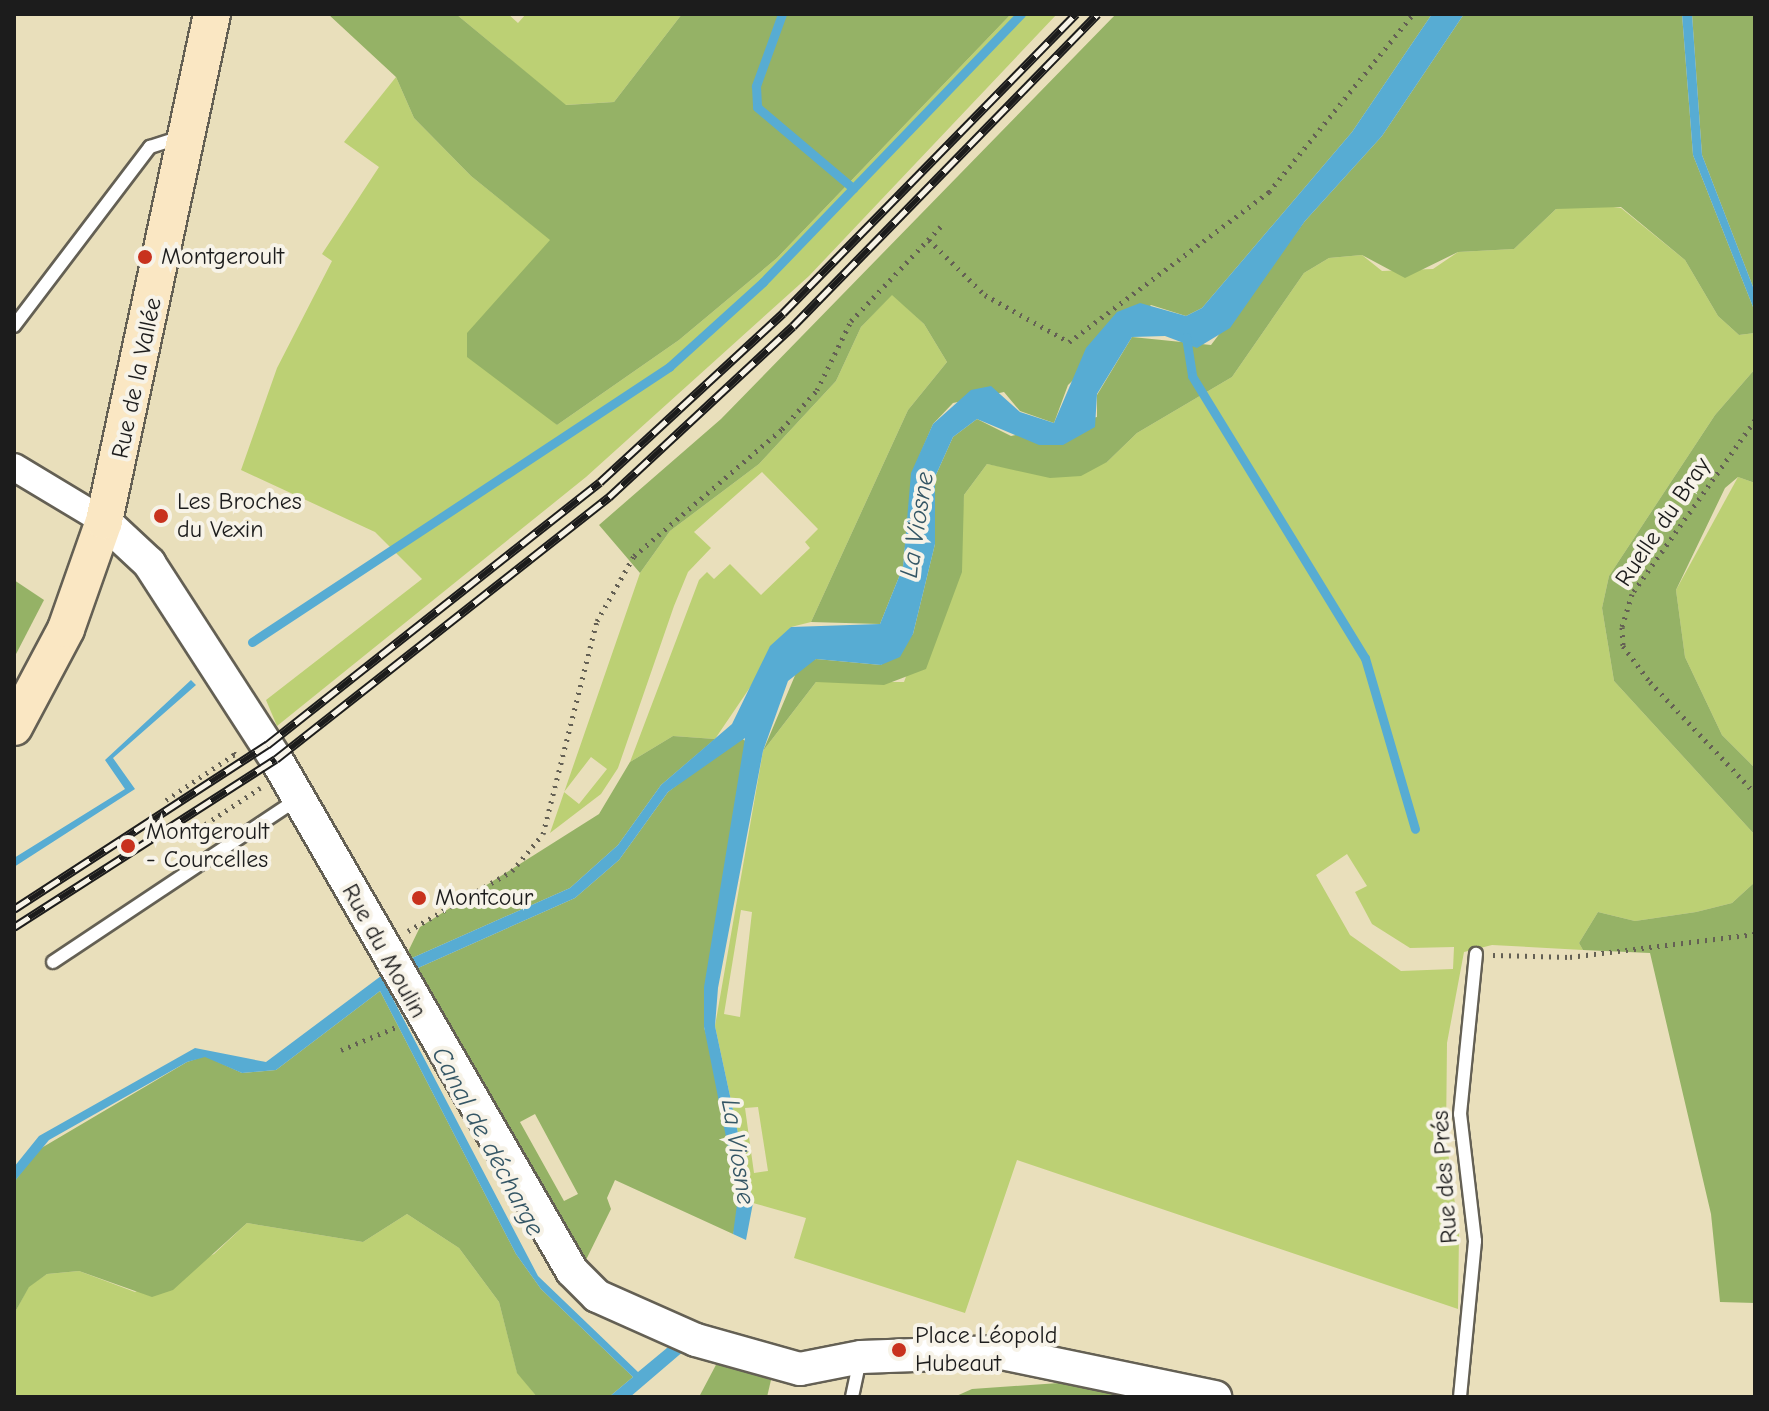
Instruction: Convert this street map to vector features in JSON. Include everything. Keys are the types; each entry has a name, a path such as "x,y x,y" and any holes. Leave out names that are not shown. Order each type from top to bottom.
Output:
{"main road":[{"name":"Rue de la Vallée","path":"14,727 66,629 104,521 212,14"}],"street":[{"path":"14,467 104,521"},
{"name":"Rue du Moulin","path":"104,521 149,563 299,798 411,1000 572,1271 597,1296 692,1338 800,1369 861,1357 997,1352 1199,1395"}],"lane":[{"path":"14,326 150,147 187,135"},
{"path":"53,962 299,798"},
{"name":"Rue des Prés","path":"1460,1397 1475,1241 1460,1114 1476,954"},
{"path":"852,1397 861,1357"}],"path":[{"path":"929,240 985,295 1069,342 1269,192 1413,14"},
{"path":"383,948 512,871 543,834 597,621 634,556 782,429 817,390 851,321 942,225"},
{"name":"Ruelle du Bray","path":"1755,420 1632,594 1622,627 1623,646 1650,682 1755,793"},
{"path":"166,800 208,772"},
{"path":"192,833 230,808"},
{"path":"1476,954 1570,957 1755,934"},
{"path":"341,1050 394,1029"}],"green space":[{"path":"328,14 456,14 566,105 614,102 682,14 1011,14 777,258 679,340 557,425 467,357 467,333 550,240 471,176 414,118 396,77"},
{"path":"456,14 508,14 518,23 526,14 682,14 614,102 565,105"},
{"path":"1011,14 1057,14 809,276 586,477 277,726 266,700 422,579 375,532 241,470 277,368 332,261 322,254 379,167 344,142 396,77 414,118 471,176 551,240 468,333 557,425 679,340 777,258"},
{"path":"1116,14 1432,14 1352,132 1202,308 1186,316 1151,305 1068,385 1054,423 1020,411 1004,392 953,403 933,424 912,473 903,567 880,624 811,622 908,410 947,362 924,324 892,295 861,327 836,381 759,464 670,531 640,573 599,525 721,419"},
{"path":"1464,14 1682,14 1693,155 1755,312 1755,333 1739,335 1718,316 1685,260 1621,207 1556,209 1514,249 1458,252 1405,278 1362,255 1329,258 1304,273 1232,377 1137,433 1107,462 1081,476 1050,478 987,464 964,495 962,572 926,669 884,685 816,682 763,751 799,666 816,659 881,665 913,634 935,544 935,477 953,437 977,419 1011,436 1097,417 1097,395 1132,337 1211,345 1305,221 1382,136"},
{"path":"1692,14 1755,14 1755,292 1702,155"},
{"path":"1582,203 1621,208 1685,260 1718,316 1739,335 1755,333 1755,369 1715,415 1609,576 1602,608 1614,681 1755,835 1755,882 1732,903 1696,912 1635,921 1598,912 1579,943 1583,950 1492,945 1464,952 1447,1043 1446,1137 1459,1234 1458,1309 1017,1160 965,1313 794,1258 806,1218 753,1203 715,1026 763,751 816,682 904,682 961,527 964,495 987,464 1019,470 1107,462 1137,433 1232,377 1304,273 1329,258 1362,255 1382,271 1433,269 1458,252 1514,249 1556,209","holes":["1347,854 1367,886 1355,892 1372,924 1410,948 1454,947 1453,969 1401,971 1350,935 1316,875","741,910 752,912 740,1017 724,1014","758,1107 768,1171 754,1173 745,1108"]},
{"path":"892,294 924,324 947,362 908,410 811,622 791,627 715,739 673,736 630,762 699,580 707,572 714,579 730,564 761,595 810,548 805,542 818,529 762,472 694,532 711,548 688,572 618,768 601,794 550,833 564,792 640,573 670,531 759,464 836,381 861,327","holes":["591,757 607,769 579,804 564,792"]},
{"path":"1755,369 1755,483 1738,477 1725,488 1676,590 1685,657 1722,735 1755,768 1755,835 1614,681 1602,608 1609,576 1715,415"},
{"path":"1738,477 1755,483 1755,768 1722,735 1685,657 1676,590"},
{"path":"14,580 44,600 14,658"},
{"path":"673,736 715,739 661,785 618,845 570,888 403,962 420,927 599,814 630,762"},
{"path":"740,737 748,743 704,1027 722,1091 739,1215 733,1234 615,1180 607,1198 611,1209 583,1266 409,972 575,898 619,860 668,792","holes":["535,1114 578,1194 564,1201 520,1122"]},
{"path":"1755,882 1755,1303 1720,1302 1711,1214 1650,953 1583,950 1579,943 1598,912 1635,921 1696,912 1732,903"},
{"path":"380,991 516,1254 541,1289 633,1377 609,1397 537,1397 517,1373 499,1302 459,1248 407,1214 363,1242 247,1223 173,1290 152,1297 79,1271 47,1274 29,1287 14,1314 14,1182 38,1150 187,1062 205,1056 242,1073 276,1070"},
{"path":"407,1214 459,1248 499,1302 517,1372 537,1397 14,1397 14,1314 29,1286 47,1274 79,1271 135,1292 214,1254 247,1223 363,1242"},
{"path":"718,1361 771,1380 767,1397 699,1397"},
{"path":"1059,1383 1128,1397 954,1397 972,1389"}],"water":[{"name":"La Viosne","path":"1432,14 1464,14 1382,136 1305,221 1230,328 1197,348 1165,336 1132,337 1097,394 1095,427 1063,445 1039,445 977,419 953,437 935,477 935,544 913,634 900,657 881,665 816,659 788,681 763,751 718,988 715,1026 753,1203 746,1240 733,1234 738,1197 704,1027 704,987 745,738 668,792 619,860 575,898 409,972 403,962 570,888 618,845 661,785 732,724 770,646 791,627 880,624 903,567 911,473 933,424 971,390 991,386 1020,412 1054,423 1086,348 1117,312 1140,303 1186,316 1202,308 1352,132"},
{"path":"1682,14 1692,14 1702,155 1755,292 1755,312 1693,155"},
{"path":"191,680 196,685 113,758 135,789 14,867 14,858 125,789 105,760"},
{"path":"381,976 538,1276 638,1372 673,1343 685,1350 630,1397 609,1397 633,1377 541,1289 516,1254 380,991 276,1070 242,1073 205,1057 187,1062 49,1140 14,1182 14,1167 39,1136 195,1048 266,1062"}],"waterway":[{"path":"782,14 756,86 757,107 853,188"},
{"path":"252,642 669,367 763,282 1021,14"},
{"path":"1186,337 1192,376 1365,658 1415,829"}],"railway":[{"path":"14,909 267,745 600,482 783,313 1076,14"},
{"path":"14,927 276,759 609,497 793,326 1098,14"}],"place":[{"name":"Montgeroult","path":"145,257"},
{"name":"Les Broches du Vexin","path":"161,516"},
{"name":"Montgeroult - Courcelles","path":"128,846"},
{"name":"Montcour","path":"419,898"},
{"name":"Place Léopold Hubeaut","path":"899,1350"}],"water label":[{"name":"Canal de décharge","path":"487,1142"}]}
